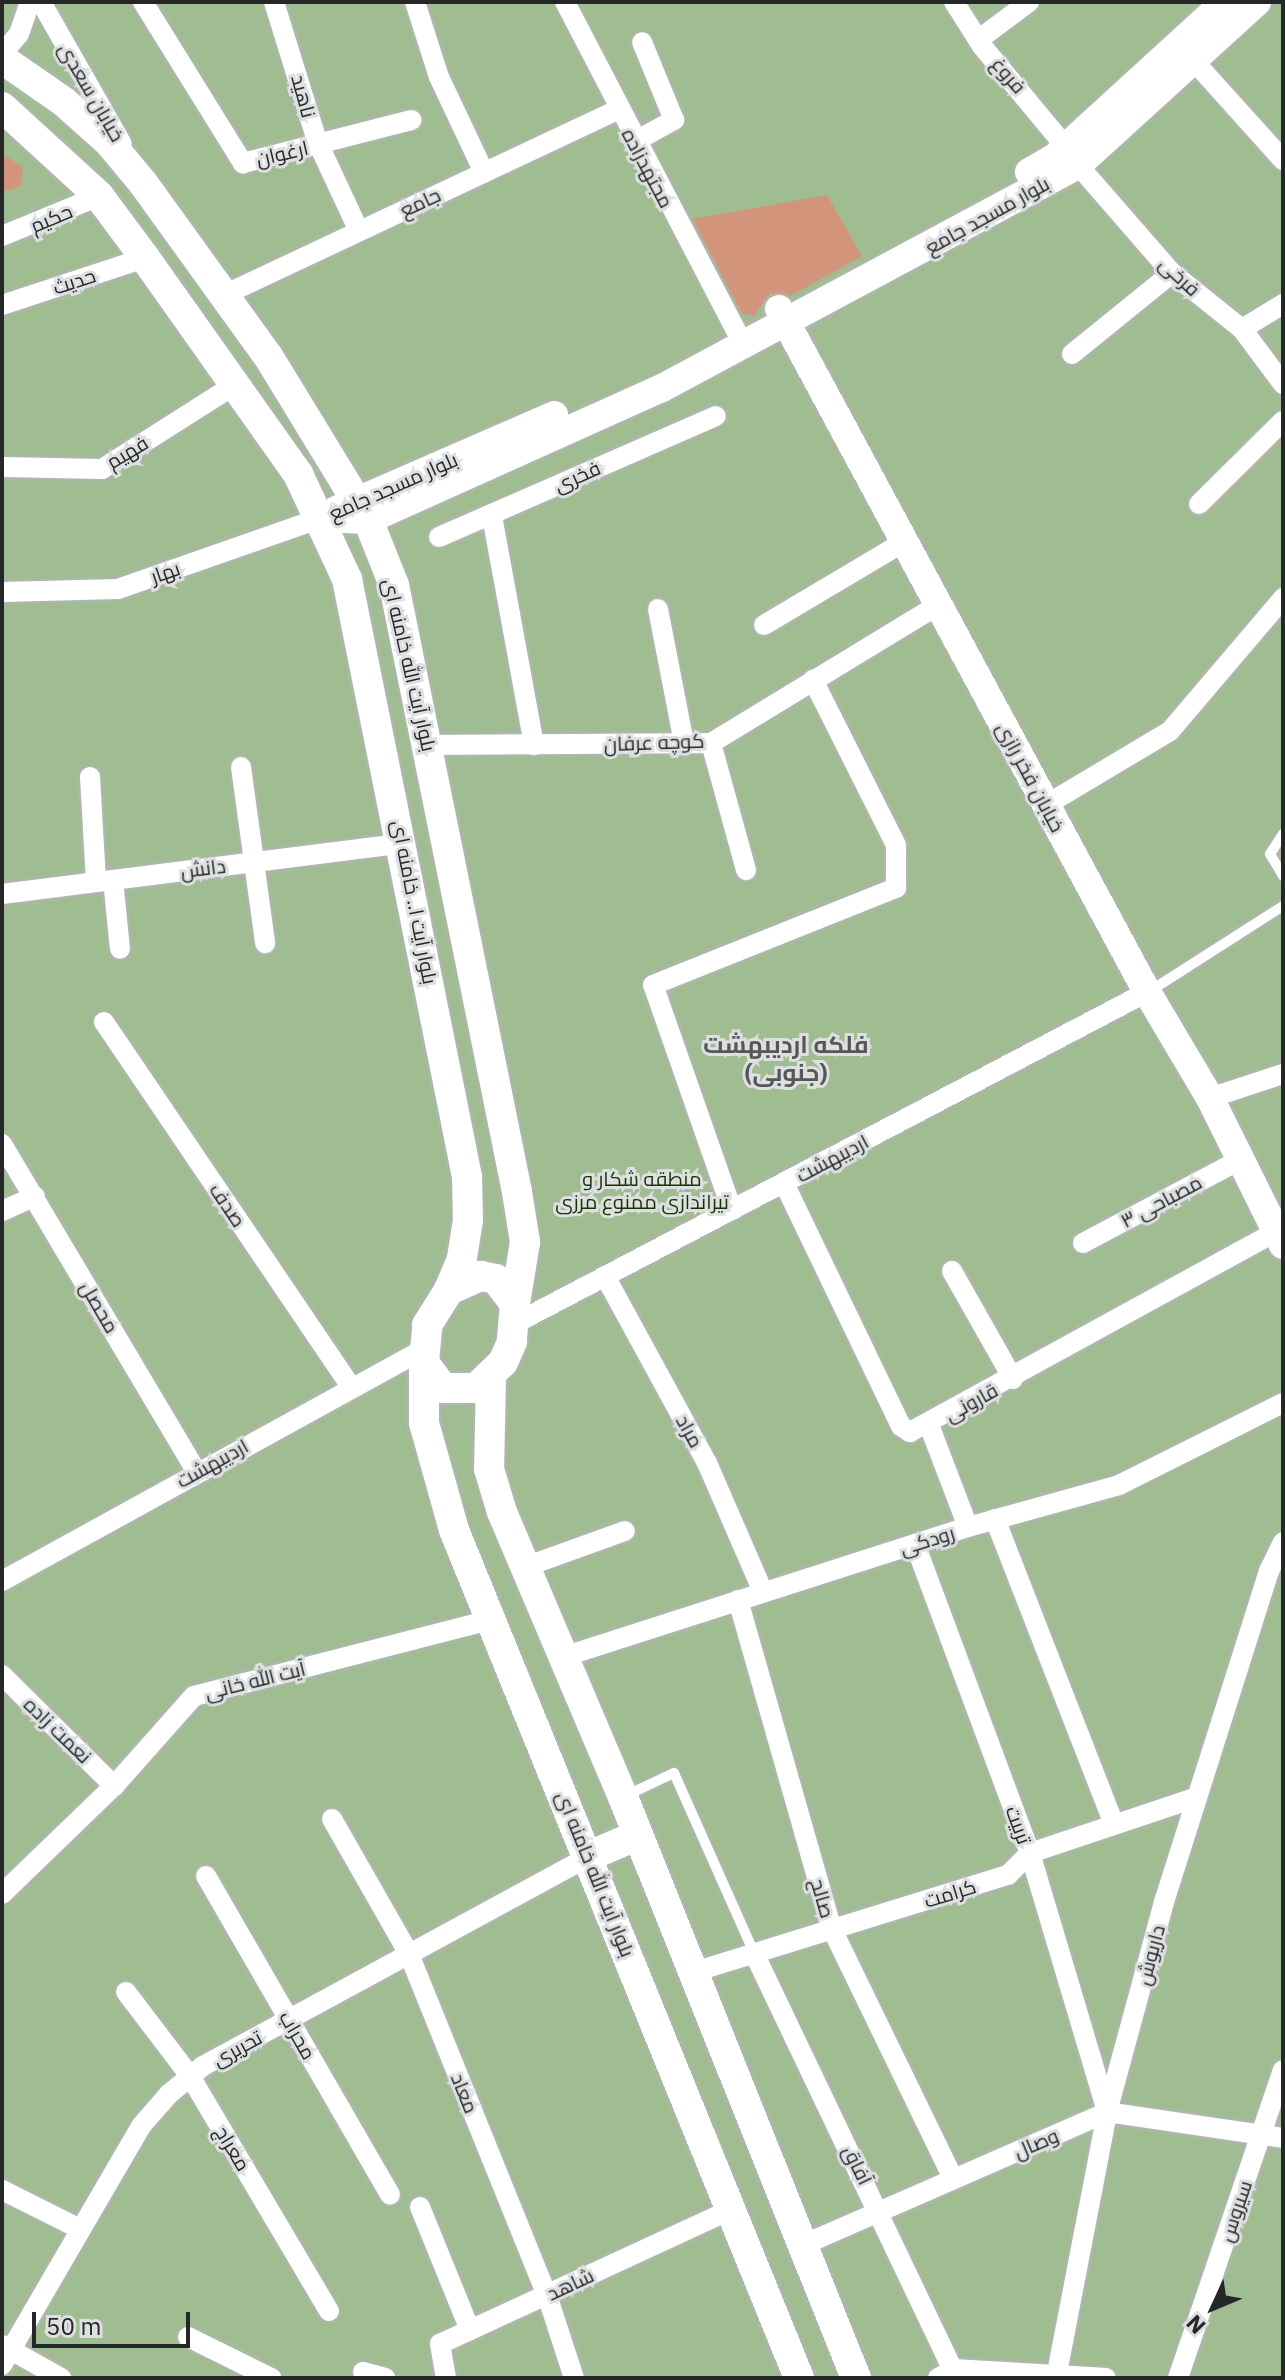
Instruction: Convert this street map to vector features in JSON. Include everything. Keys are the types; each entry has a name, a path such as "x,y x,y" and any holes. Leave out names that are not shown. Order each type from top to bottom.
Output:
{"main road":[{"name":"بلوار مسجد جامع","path":"1072,156 1225,2"},
{"name":"بلوار مسجد جامع","path":"321,518 363,509 662,388 1072,156 1193,60 1257,2"},
{"name":"بلوار آیت الله خامنه ای","path":"2,56 64,102 108,141 143,183 224,295 363,509 394,585 429,745 517,1192 525,1242 516,1313"},
{"path":"2,107 99,196 236,384 298,474 321,518"},
{"name":"بلوار مسجد جامع","path":"363,509 736,331 783,317"},
{"name":"خیابان فخر رازی","path":"783,317 1147,992 1210,1098 1240,1160 1272,1206 1280,1238"},
{"name":"بلوار آیت ا.. خامنه ای","path":"321,518 360,624 467,1177 468,1220 462,1259 449,1290"},
{"path":"496,1279 516,1313 503,1362 491,1377 458,1392 432,1379 424,1356 427,1325 449,1290 464,1280 496,1279"},
{"name":"بلوار آیت الله خامنه ای","path":"424,1356 424,1423 434,1470 491,1620 799,2378"},
{"path":"491,1377 489,1469 525,1567 623,1797 856,2378"},
{"path":"589,1856 638,1835"}],"street":[{"path":"2,56 19,34 30,2"},
{"name":"خیابان سعدی","path":"41,2 143,183"},
{"name":"ارغوان","path":"143,2 243,163 412,120"},
{"name":"ناهید","path":"274,2 318,145 359,231"},
{"path":"415,2 439,77 484,172"},
{"name":"مجتهدزاده","path":"565,2 617,110 736,331"},
{"name":"فروغ","path":"954,2 978,40 1072,156"},
{"path":"978,40 1029,2"},
{"path":"634,142 674,120 642,42"},
{"path":"1193,60 1283,160"},
{"name":"جامع","path":"224,295 617,110"},
{"name":"فرخی","path":"1072,156 1172,273 1242,329 1283,384"},
{"name":"حکیم","path":"2,236 99,196"},
{"name":"حدیث","path":"2,305 145,258"},
{"path":"1072,354 1172,273"},
{"path":"1242,329 1283,304"},
{"name":"فهیم","path":"2,467 102,469 236,384"},
{"name":"فخری","path":"439,537 716,416"},
{"path":"1199,504 1283,421"},
{"path":"492,516 534,745"},
{"name":"بهار","path":"2,592 118,589 321,518"},
{"path":"764,625 904,542"},
{"path":"1046,805 1170,731 1283,598"},
{"name":"کوچه عرفان","path":"429,745 711,743 938,605"},
{"path":"658,609 684,743"},
{"path":"732,1210 653,985 896,888 896,845 813,680"},
{"path":"711,743 746,870"},
{"path":"241,767 250,862 265,943"},
{"path":"90,777 104,881 120,949"},
{"name":"دانش","path":"2,894 403,843"},
{"name":"اردیبهشت","path":"516,1313 605,1276 1147,992"},
{"name":"صدف","path":"104,1022 352,1388"},
{"path":"1210,1098 1283,1074"},
{"name":"محصل","path":"2,1144 196,1471"},
{"name":"مصباحی ۳","path":"1083,1243 1240,1160"},
{"name":"قارونی","path":"784,1183 901,1426 910,1432 929,1425 1280,1238"},
{"path":"2,1211 35,1196"},
{"path":"952,1271 1013,1379"},
{"name":"مراد","path":"605,1276 707,1463 763,1592"},
{"name":"اردیبهشت","path":"2,1581 196,1471 352,1388 424,1356"},
{"name":"رودکی","path":"563,1657 968,1527 1119,1485 1283,1403"},
{"path":"929,1425 968,1527"},
{"path":"995,1519 1114,1825"},
{"path":"525,1567 625,1531"},
{"name":"داریوش","path":"1056,2376 1107,2112 1197,1797 1283,1542"},
{"name":"تربیت","path":"915,1544 1030,1853 1107,2112"},
{"name":"صالح","path":"738,1600 832,1929 953,2178"},
{"name":"آیت الله خانی","path":"2,1894 114,1786 194,1696 491,1620"},
{"name":"نعمت زاده","path":"2,1675 114,1786"},
{"name":"کرامت","path":"694,1972 1008,1875 1030,1853 1197,1797"},
{"name":"معاد","path":"332,1819 409,1954 547,2295 574,2378"},
{"name":"تحریری","path":"5,2353 141,2126 190,2076 589,1856"},
{"name":"محراب","path":"206,1876 390,2195"},
{"name":"آفاق","path":"754,1953 881,2212 950,2375"},
{"name":"معراج","path":"126,1992 190,2076 329,2311"},
{"name":"سیروس","path":"1178,2378 1283,2070"},
{"path":"1107,2112 1283,2138"},
{"name":"وصال","path":"803,2245 1107,2112"},
{"path":"2,2190 80,2229"},
{"path":"420,2207 470,2330"},
{"name":"شاهد","path":"446,2378 440,2344 732,2209"},
{"path":"188,2337 248,2373 271,2378"},
{"path":"5,2353 61,2378"},
{"path":"363,2372 385,2378"},
{"path":"950,2375 1106,2378"}],"lane":[{"path":"1283,834 1270,854 1283,876"},
{"path":"1147,992 1283,906"},
{"path":"623,1797 674,1773 754,1953"}],"green space":[{"name":"منطقه شکار و تیراندازی ممنوع مرزی","path":"2,2 1283,2 1283,2378 2,2378"}],"building":[{"path":"2,154 23,167 21,186 2,192"},
{"path":"827,195 862,256 790,296 770,294 754,316 741,313 692,219"}],"district":[{"name":"فلکه اردیبهشت (جنوبی)","path":"786,1059"}]}
